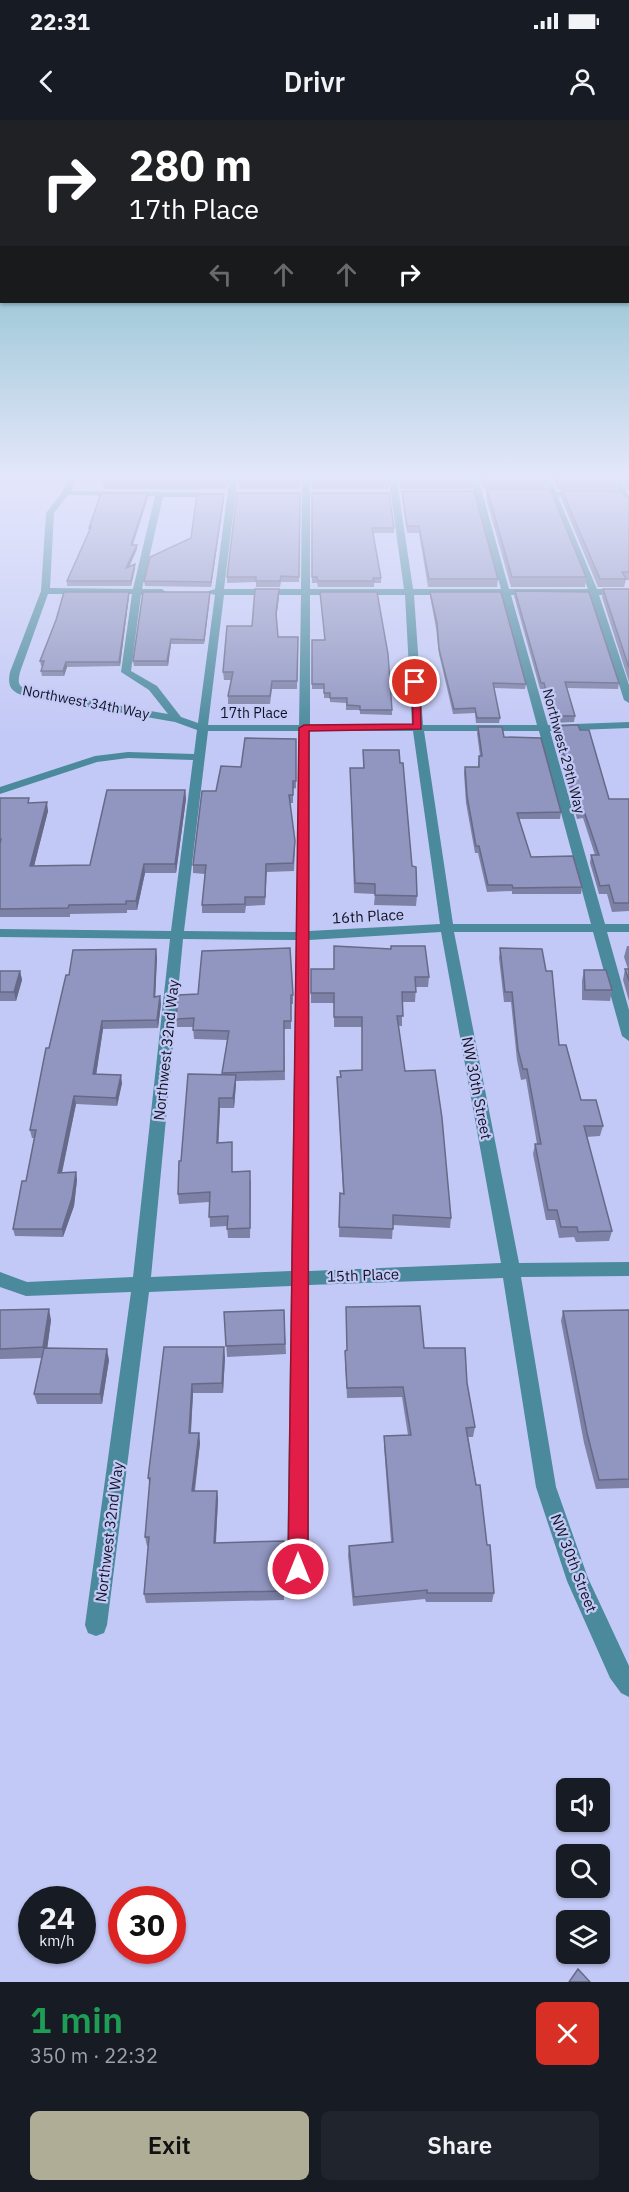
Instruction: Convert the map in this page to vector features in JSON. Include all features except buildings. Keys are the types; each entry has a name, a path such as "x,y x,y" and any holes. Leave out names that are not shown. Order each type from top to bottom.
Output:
{"street":[{"name":"Northwest 34th Way","path":"47,561 45,591 15,672 13,683 16,689 33,694 177,719 202,728"},
{"path":"144,561 137,592 126,672 153,688 177,719"},
{"name":"Northwest 32nd Way","path":"96,1625 141,1283 177,936 223,561"},
{"path":"298,1569 305,561"},
{"name":"NW 30th Street","path":"405,561 409,591 418,727 447,928 511,1270 546,1487 578,1581 618,1670 629,1685"},
{"name":"Northwest 29th Way","path":"497,561 629,1036"},
{"path":"581,561 629,700"},
{"path":"45,591 171,592"},
{"path":"195,592 629,592"},
{"name":"17th Place","path":"202,728 542,728 629,725"},
{"path":"0,791 96,759 128,755 198,757"},
{"name":"16th Place","path":"0,933 302,936 447,928 629,928"},
{"name":"15th Place","path":"0,1280 26,1289 511,1270 629,1269"}],"route":[{"path":"298,1569 304,728 418,727 415,682"}]}
